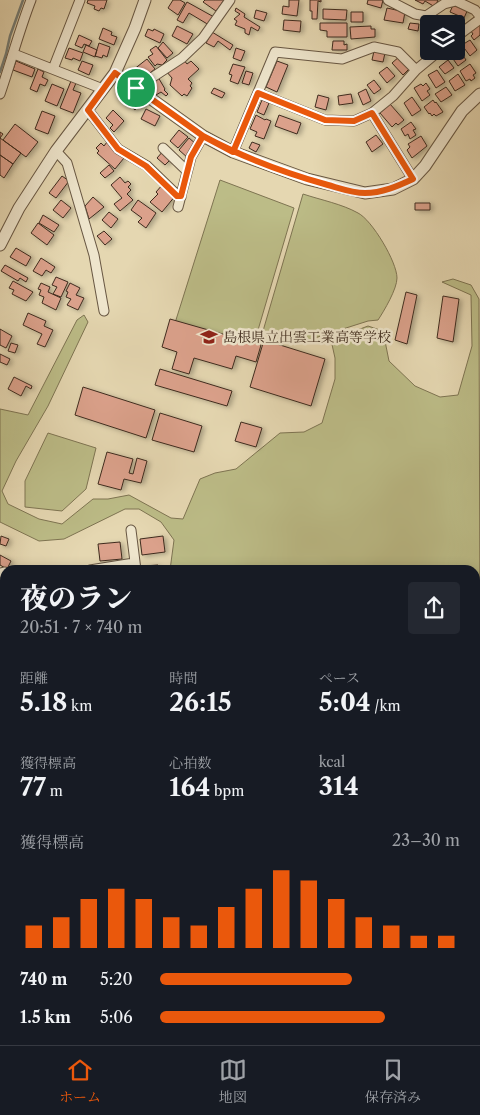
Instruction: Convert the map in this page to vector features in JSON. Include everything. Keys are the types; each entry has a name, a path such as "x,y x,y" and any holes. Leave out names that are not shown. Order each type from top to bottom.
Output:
{"street":[{"path":"0,94 14,54 16,40 31,0"},
{"path":"53,69 80,0"},
{"path":"0,245 19,208 56,151 115,73 145,0"},
{"path":"136,88 182,58 203,38 230,0"},
{"path":"388,0 415,14 426,16 444,4 456,1 475,10 480,18 465,30"},
{"path":"233,152 275,52 342,59 374,47 398,52 416,70"},
{"path":"14,54 103,89"},
{"path":"258,93 325,120 354,121 372,113 428,60"},
{"path":"115,73 203,136 233,152 307,179 365,193 393,189 413,179 425,166 462,111 480,94"},
{"path":"88,110 118,149 146,166 177,196 181,196"},
{"path":"372,113 413,179"},
{"path":"178,207 191,157 203,136"},
{"path":"163,148 188,170"},
{"path":"56,151 67,163 94,255 104,311"},
{"path":"131,530 135,565"}],"green space":[{"path":"220,180 294,208 253,347 175,323"},
{"path":"303,194 345,207 364,217 383,242 393,262 397,278 393,294 378,320 368,321 302,342 263,331"},
{"path":"453,279 471,285 479,299 480,565 171,565 174,540 161,522 139,509 125,509 64,539 39,541 0,522 0,409 28,415 77,320 84,315 88,322 48,406 16,461 2,491 8,504 39,519 62,524 93,499 108,499 129,495 171,518 183,519 200,479 215,473 236,469 280,433 304,432 322,423 335,379 335,358 331,340 368,326 383,331 389,361 415,386 440,397 458,395 472,346 471,295 442,282"},
{"path":"48,433 96,448 86,489 62,511 25,507 25,481"}],"building":[{"path":"88,0 107,0 104,9 101,8 99,11 94,9 95,6 87,3"},
{"path":"173,0 180,0 185,3 178,15 168,8"},
{"path":"205,0 224,0 216,11 203,2"},
{"path":"289,0 299,0 297,16 282,14 283,6 289,7"},
{"path":"310,0 321,0 321,2 318,1 317,19 312,19"},
{"path":"368,0 383,0 381,8 367,4"},
{"path":"415,0 438,0 435,7 425,1 423,4"},
{"path":"187,2 214,17 209,25 189,13 183,23 177,20"},
{"path":"454,3 468,9 465,16 450,12"},
{"path":"236,8 245,14 244,17 260,27 258,31 251,27 249,35 245,33 245,29 235,25 237,21 234,19 240,14 235,11"},
{"path":"387,8 405,12 403,23 384,20"},
{"path":"323,9 347,10 346,20 323,19"},
{"path":"256,10 267,13 264,21 254,18"},
{"path":"351,12 363,12 363,22 351,22"},
{"path":"284,20 301,21 300,32 283,30"},
{"path":"320,23 347,23 347,37 327,37 327,31 320,30"},
{"path":"410,23 419,24 418,31 408,29"},
{"path":"480,24 480,35 474,40 471,36 473,34 471,31"},
{"path":"177,26 193,34 187,44 172,36"},
{"path":"371,26 371,29 375,29 375,37 351,39 350,27"},
{"path":"103,28 112,32 111,35 117,37 114,45 99,39"},
{"path":"148,29 153,31 154,29 164,34 160,43 145,36"},
{"path":"212,32 233,45 230,50 218,41 214,47 206,43"},
{"path":"79,35 92,41 89,46 84,44 82,48 75,45"},
{"path":"470,40 477,50 470,56 465,49 465,43"},
{"path":"333,41 344,41 344,45 347,44 347,50 332,50"},
{"path":"163,42 173,53 167,58 158,48"},
{"path":"99,43 110,47 107,57 103,55 102,58 95,56"},
{"path":"86,45 97,50 95,57 83,52"},
{"path":"156,46 167,60 162,65 157,64 155,66 148,57 153,54 150,50"},
{"path":"69,48 83,53 80,61 73,58 72,60 65,58"},
{"path":"236,48 245,51 241,61 233,58"},
{"path":"374,51 385,53 383,62 372,60"},
{"path":"400,56 410,68 403,75 392,63"},
{"path":"465,58 466,60 458,66 454,60"},
{"path":"147,59 155,69 141,80 133,70"},
{"path":"183,59 187,64 191,61 199,69 188,79 192,83 190,86 192,88 187,96 184,94 182,96 170,85 172,78 166,71"},
{"path":"448,60 454,68 445,74 439,67"},
{"path":"16,61 35,69 32,77 13,70"},
{"path":"82,61 93,65 89,75 78,70"},
{"path":"277,61 288,65 277,92 266,87"},
{"path":"233,64 245,67 238,84 230,81 232,75 229,74"},
{"path":"470,64 476,73 473,75 475,78 471,81 470,79 466,81 460,71"},
{"path":"387,67 395,76 387,83 379,73"},
{"path":"38,69 44,72 42,77 48,80 45,86 40,84 37,92 30,89"},
{"path":"437,70 445,82 436,88 428,75"},
{"path":"246,71 253,73 249,85 242,83"},
{"path":"458,74 465,85 455,91 449,81"},
{"path":"158,77 168,94 166,96 161,92 156,95 149,82"},
{"path":"374,80 381,89 374,94 367,85"},
{"path":"71,81 76,83 73,90 81,93 73,113 60,108"},
{"path":"426,83 430,89 427,91 430,95 422,101 414,88 421,84 423,86"},
{"path":"52,84 64,89 57,106 45,101"},
{"path":"446,87 452,95 441,102 435,94"},
{"path":"214,88 225,93 222,98 211,93"},
{"path":"366,89 371,101 363,105 358,93"},
{"path":"132,93 144,102 142,107 139,105 135,110 125,101"},
{"path":"351,94 353,103 339,105 338,96"},
{"path":"318,95 329,98 326,110 315,107"},
{"path":"412,97 421,110 412,116 404,103"},
{"path":"262,100 269,103 264,115 257,112"},
{"path":"433,100 443,112 436,116 429,114 424,107"},
{"path":"390,104 404,120 392,127 380,113"},
{"path":"146,109 160,116 155,126 141,119"},
{"path":"113,110 124,121 114,132 110,128 113,125 106,118"},
{"path":"42,111 55,116 48,134 35,129"},
{"path":"256,115 271,121 264,139 255,136 257,132 250,129"},
{"path":"279,115 301,123 297,134 275,126"},
{"path":"411,122 416,129 413,130 416,135 410,139 408,134 405,136 401,129"},
{"path":"15,124 38,142 26,157 3,140"},
{"path":"179,130 188,137 178,148 170,141"},
{"path":"376,135 383,144 372,152 366,142"},
{"path":"421,136 427,146 412,158 407,150 410,147 408,144"},
{"path":"0,138 21,153 13,164 0,155"},
{"path":"189,138 196,144 189,152 191,154 188,158 179,150"},
{"path":"107,142 124,158 115,169 97,153 99,151 96,148 101,143 104,146"},
{"path":"252,142 260,145 256,152 249,148"},
{"path":"164,150 172,158 165,165 157,158"},
{"path":"0,155 13,164 4,178 0,175"},
{"path":"109,165 114,171 105,178 100,173"},
{"path":"62,176 69,181 56,198 49,193"},
{"path":"120,177 125,183 128,181 131,184 128,187 131,190 127,194 133,200 120,211 114,204 122,198 111,185"},
{"path":"163,184 176,195 162,212 150,202 158,194 156,192"},
{"path":"93,197 104,207 89,219 85,206"},
{"path":"61,200 71,208 63,218 53,210"},
{"path":"138,200 156,213 146,228 138,222 142,218 131,210"},
{"path":"415,203 430,203 430,210 415,210"},
{"path":"109,212 118,219 111,228 102,220"},
{"path":"43,215 59,225 54,232 39,223"},
{"path":"38,223 54,235 47,245 31,233"},
{"path":"104,231 112,239 105,245 97,236"},
{"path":"16,248 31,257 26,266 10,257"},
{"path":"41,258 55,267 51,273 46,270 42,276 33,271"},
{"path":"5,265 28,278 26,282 20,278 18,281 1,271"},
{"path":"56,277 68,282 61,297 53,294 57,287 52,285"},
{"path":"13,281 33,292 26,301 12,294 14,290 9,288"},
{"path":"41,283 50,287 48,292 61,298 56,310 42,303 44,297 39,295 41,290 38,289"},
{"path":"70,283 80,288 76,295 84,298 78,310 67,305 71,299 66,297 68,292 66,291"},
{"path":"406,292 417,295 407,344 395,340"},
{"path":"443,296 459,299 453,342 437,338"},
{"path":"28,313 46,321 44,326 53,330 45,347 37,344 42,334 23,325"},
{"path":"170,319 261,345 256,362 236,356 232,369 194,358 189,374 172,369 177,352 162,347"},
{"path":"0,329 12,336 6,348 0,345"},
{"path":"264,340 325,359 311,406 250,387"},
{"path":"11,343 18,345 15,353 8,351"},
{"path":"0,354 10,359 7,365 0,362"},
{"path":"160,369 232,391 227,406 155,385"},
{"path":"14,377 32,386 31,389 26,386 21,396 8,389"},
{"path":"83,387 155,410 146,438 75,415"},
{"path":"160,413 202,426 194,452 152,440"},
{"path":"241,422 262,428 256,447 235,441"},
{"path":"107,452 133,459 129,473 133,474 137,458 147,461 141,483 124,479 121,490 98,484"},
{"path":"1,536 9,539 6,546 0,544"},
{"path":"163,536 165,552 142,555 140,539"},
{"path":"120,542 122,559 100,561 98,544"},
{"path":"0,555 11,561 9,565 0,565"}],"waterway":[{"path":"0,72 23,0"}],"place":[{"name":"島根県立出雲工業高等学校","path":"209,337"}],"route":[{"path":"136,88 115,73 88,110 118,149 146,166 177,196 181,196 191,157 203,136 233,152 307,179 342,189 365,193 393,189 413,179 372,113 354,121 325,120 258,93 233,152 203,136 136,88"}]}
